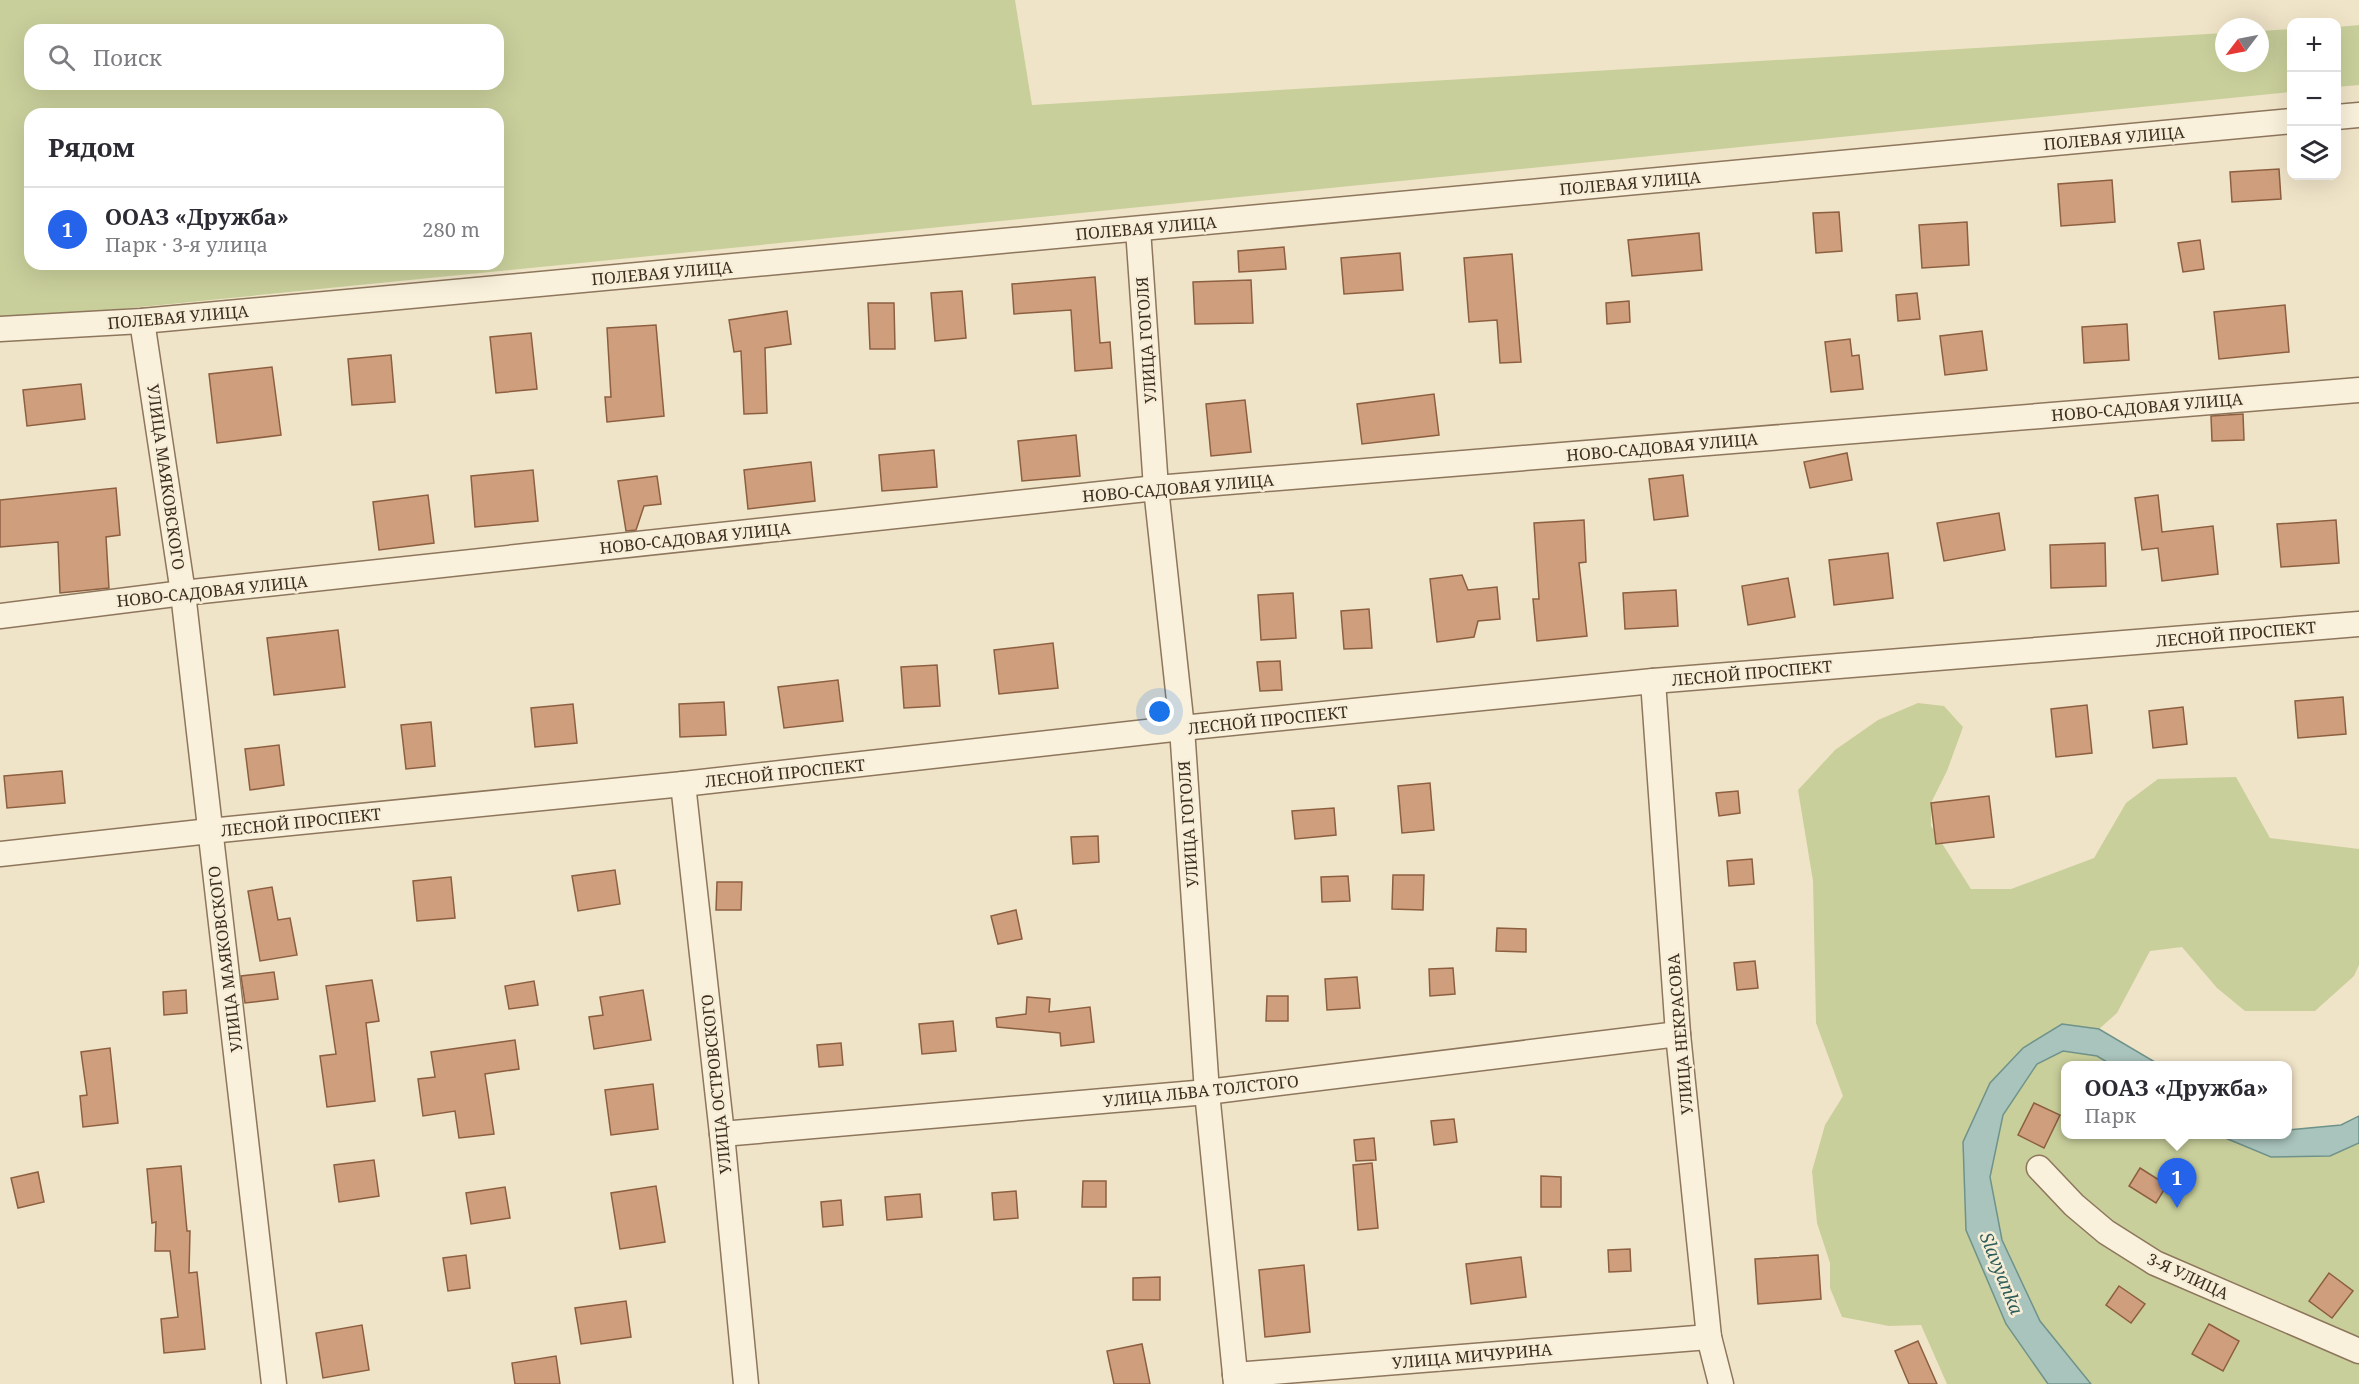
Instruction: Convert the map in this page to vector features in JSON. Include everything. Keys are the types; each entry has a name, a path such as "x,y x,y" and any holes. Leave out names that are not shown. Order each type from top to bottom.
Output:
{"street":[{"path":"2341,117 2359,115"},
{"name":"ПОЛЕВАЯ УЛИЦА","path":"0,329 142,321 2287,121"},
{"name":"УЛИЦА ГОГОЛЯ","path":"1138,229 1156,488 1182,728 1207,1092 1236,1379"},
{"name":"УЛИЦА МАЯКОВСКОГО","path":"142,321 183,593 274,1384"},
{"name":"НОВО-САДОВАЯ УЛИЦА","path":"0,616 183,593 1156,488 2359,390"},
{"name":"ЛЕСНОЙ ПРОСПЕКТ","path":"0,854 683,784 1182,728 1653,681 2359,624"},
{"name":"УЛИЦА НЕКРАСОВА","path":"1653,681 1678,1034 1709,1337 1721,1384"},
{"name":"УЛИЦА ОСТРОВСКОГО","path":"683,784 722,1134 746,1384"},
{"name":"УЛИЦА ЛЬВА ТОЛСТОГО","path":"722,1134 1207,1092 1678,1034"},
{"name":"3-Я УЛИЦА","path":"2039,1167 2074,1205 2106,1232 2155,1263 2359,1351"},
{"name":"УЛИЦА МИЧУРИНА","path":"1236,1379 1709,1337"}],"green space":[{"path":"0,0 1015,0 1032,105 2215,34 2215,72 2269,72 2269,30 2287,29 2287,92 0,321"},
{"path":"2359,25 2359,85 2341,87 2341,27"},
{"path":"1918,703 1944,706 1963,727 1947,771 1931,803 1931,826 1971,889 2011,889 2094,858 2126,803 2158,779 2236,777 2270,838 2359,849 2359,965 2354,976 2315,1011 2245,1011 2217,988 2182,947 2150,951 2117,1013 2099,1029 2062,1024 1963,1142 2006,1324 2048,1384 1947,1384 1921,1325 1889,1326 1842,1317 1830,1288 1830,1263 1817,1223 1812,1171 1825,1125 1843,1096 1816,1023 1813,881 1798,790 1835,750 1878,720"},
{"path":"2063,1051 2097,1056 2105,1061 2061,1061 2061,1139 2228,1139 2271,1157 2330,1156 2359,1143 2359,1384 2091,1384 2040,1321 2002,1240 1990,1177 2003,1115 2037,1064"}],"water":[{"name":"Slavyanka","path":"2062,1024 2099,1029 2153,1061 2105,1061 2097,1056 2063,1051 2037,1064 2003,1115 1990,1177 2002,1240 2040,1321 2091,1384 2048,1384 2006,1324 1966,1230 1963,1142 1990,1083 2023,1048"},
{"path":"2359,1116 2359,1143 2330,1156 2271,1157 2228,1139 2292,1139 2292,1130 2341,1125"}],"building":[{"path":"2279,169 2281,199 2232,202 2230,172"},
{"path":"2112,180 2115,222 2061,226 2058,184"},
{"path":"1839,212 1842,251 1816,253 1813,213"},
{"path":"1967,222 1969,265 1922,268 1919,225"},
{"path":"1699,233 1702,270 1632,276 1628,240"},
{"path":"2200,240 2204,269 2183,272 2178,243"},
{"path":"1284,247 1286,269 1239,272 1238,251"},
{"path":"1400,253 1403,290 1344,294 1341,258"},
{"path":"1512,254 1521,362 1500,363 1497,320 1469,322 1464,258"},
{"path":"1095,277 1100,343 1110,342 1112,368 1075,371 1071,310 1014,314 1012,284"},
{"path":"1251,280 1253,323 1195,324 1193,282"},
{"path":"962,291 966,338 935,341 931,293"},
{"path":"1917,293 1920,319 1898,321 1896,295"},
{"path":"1629,301 1630,322 1607,324 1606,303"},
{"path":"868,303 894,303 895,349 870,349"},
{"path":"2285,305 2289,352 2219,359 2214,312"},
{"path":"787,311 791,344 765,348 767,413 744,414 741,351 734,352 729,320"},
{"path":"2127,324 2129,360 2084,363 2082,327"},
{"path":"656,325 664,416 607,422 605,397 611,397 607,328"},
{"path":"1982,331 1987,370 1945,375 1940,336"},
{"path":"531,333 537,389 496,393 490,337"},
{"path":"1850,339 1852,356 1859,355 1863,389 1831,392 1825,342"},
{"path":"391,355 395,402 352,405 348,359"},
{"path":"272,367 281,435 217,443 209,374"},
{"path":"81,384 85,419 27,426 23,390"},
{"path":"1434,394 1439,435 1362,444 1357,404"},
{"path":"1245,400 1251,452 1211,456 1206,404"},
{"path":"2243,414 2244,440 2212,441 2211,416"},
{"path":"1076,435 1080,476 1022,481 1018,441"},
{"path":"934,450 937,487 882,491 879,455"},
{"path":"1847,453 1852,480 1810,488 1804,462"},
{"path":"811,462 815,501 748,509 744,470"},
{"path":"533,470 538,521 475,527 471,476"},
{"path":"1683,475 1688,516 1654,520 1649,479"},
{"path":"657,476 661,504 644,506 636,530 626,531 618,481"},
{"path":"116,488 120,535 106,537 109,588 60,593 58,542 0,547 0,500"},
{"path":"428,495 434,543 379,550 373,502"},
{"path":"2158,495 2162,532 2213,526 2218,574 2162,581 2158,548 2142,550 2135,498"},
{"path":"1999,513 2005,550 1944,561 1937,523"},
{"path":"1584,520 1586,562 1579,563 1587,636 1537,641 1533,599 1539,599 1534,523"},
{"path":"2336,520 2339,563 2281,567 2277,524"},
{"path":"2105,543 2106,586 2051,588 2050,545"},
{"path":"1888,553 1893,598 1834,605 1829,560"},
{"path":"1462,575 1468,590 1497,587 1500,619 1478,621 1474,637 1437,642 1430,579"},
{"path":"1788,578 1795,617 1748,625 1742,586"},
{"path":"1676,590 1678,626 1625,629 1623,593"},
{"path":"1293,593 1296,638 1261,640 1258,595"},
{"path":"1369,609 1372,648 1344,649 1341,611"},
{"path":"338,630 345,687 274,695 267,638"},
{"path":"1053,643 1058,688 999,694 994,650"},
{"path":"1280,661 1282,690 1260,691 1257,662"},
{"path":"937,665 940,706 904,708 901,667"},
{"path":"838,680 843,721 784,728 778,687"},
{"path":"2343,697 2346,734 2298,738 2295,701"},
{"path":"724,702 726,735 680,737 679,704"},
{"path":"573,704 577,743 535,747 531,708"},
{"path":"2087,705 2092,753 2056,757 2051,709"},
{"path":"2183,707 2187,744 2153,748 2149,711"},
{"path":"431,722 435,766 406,769 401,725"},
{"path":"279,745 284,785 250,790 245,749"},
{"path":"62,771 65,803 7,808 4,776"},
{"path":"1430,783 1434,830 1402,833 1398,786"},
{"path":"1738,791 1740,813 1719,816 1716,793"},
{"path":"1989,796 1994,837 1936,844 1931,803"},
{"path":"1334,808 1336,835 1295,839 1292,811"},
{"path":"1098,836 1099,862 1073,864 1071,837"},
{"path":"1752,859 1754,884 1729,886 1727,861"},
{"path":"615,870 620,904 578,911 572,876"},
{"path":"1393,875 1424,875 1423,910 1392,909"},
{"path":"1348,876 1350,901 1322,902 1321,877"},
{"path":"451,877 455,918 417,921 413,881"},
{"path":"717,882 742,882 741,910 716,910"},
{"path":"272,887 278,920 290,918 297,955 260,961 248,891"},
{"path":"1016,910 1022,939 998,944 991,916"},
{"path":"1497,928 1526,929 1526,952 1496,951"},
{"path":"1755,961 1758,988 1737,990 1734,963"},
{"path":"1453,968 1455,994 1430,996 1429,969"},
{"path":"274,972 278,999 245,1003 241,976"},
{"path":"1357,977 1360,1008 1327,1010 1325,979"},
{"path":"372,980 379,1021 366,1023 375,1101 327,1107 320,1056 336,1054 326,986"},
{"path":"534,981 538,1005 509,1009 505,986"},
{"path":"186,990 187,1013 164,1015 163,992"},
{"path":"643,990 651,1040 594,1049 589,1017 603,1015 600,997"},
{"path":"1267,996 1288,996 1288,1021 1266,1021"},
{"path":"1027,997 1050,999 1049,1012 1090,1007 1094,1042 1061,1046 1060,1033 997,1027 996,1018 1026,1014"},
{"path":"953,1021 956,1051 922,1054 919,1024"},
{"path":"515,1040 519,1069 485,1074 494,1134 459,1138 455,1111 423,1116 418,1079 435,1077 431,1052"},
{"path":"841,1043 843,1065 819,1067 817,1045"},
{"path":"110,1048 118,1123 83,1127 80,1096 87,1095 81,1052"},
{"path":"653,1084 658,1129 611,1135 605,1090"},
{"path":"2034,1103 2060,1115 2044,1148 2018,1135"},
{"path":"1454,1119 1457,1142 1434,1145 1431,1121"},
{"path":"1374,1138 1376,1160 1356,1161 1354,1140"},
{"path":"374,1160 379,1196 339,1202 334,1165"},
{"path":"1372,1163 1378,1228 1358,1230 1353,1165"},
{"path":"181,1166 187,1231 190,1231 189,1273 197,1272 205,1349 164,1353 161,1319 178,1317 170,1251 155,1251 156,1222 152,1223 147,1169"},
{"path":"2140,1168 2167,1185 2156,1203 2129,1186"},
{"path":"38,1172 44,1202 18,1208 11,1178"},
{"path":"1541,1176 1561,1177 1561,1207 1541,1207"},
{"path":"1083,1181 1106,1181 1106,1207 1082,1207"},
{"path":"656,1186 665,1242 620,1249 611,1193"},
{"path":"505,1187 510,1218 471,1224 466,1193"},
{"path":"1016,1191 1018,1218 994,1220 992,1193"},
{"path":"920,1194 922,1217 887,1220 885,1197"},
{"path":"841,1200 843,1225 823,1227 821,1202"},
{"path":"1630,1249 1631,1271 1609,1272 1608,1250"},
{"path":"466,1255 470,1288 448,1291 443,1258"},
{"path":"1818,1255 1821,1299 1758,1304 1755,1259"},
{"path":"1521,1257 1526,1297 1471,1304 1466,1264"},
{"path":"1304,1265 1310,1332 1265,1337 1259,1270"},
{"path":"2329,1273 2353,1291 2332,1318 2309,1301"},
{"path":"1160,1277 1160,1300 1133,1300 1133,1278"},
{"path":"2119,1286 2145,1304 2131,1323 2106,1305"},
{"path":"626,1301 631,1337 581,1344 575,1308"},
{"path":"2209,1324 2239,1341 2223,1371 2192,1354"},
{"path":"362,1325 369,1370 323,1378 316,1333"},
{"path":"1918,1341 1937,1384 1909,1384 1895,1351"},
{"path":"1142,1344 1150,1384 1114,1384 1107,1351"},
{"path":"556,1356 560,1384 515,1384 512,1363"}],"place":[{"name":"ООАЗ «Дружба»","path":"2177,1208"}]}
